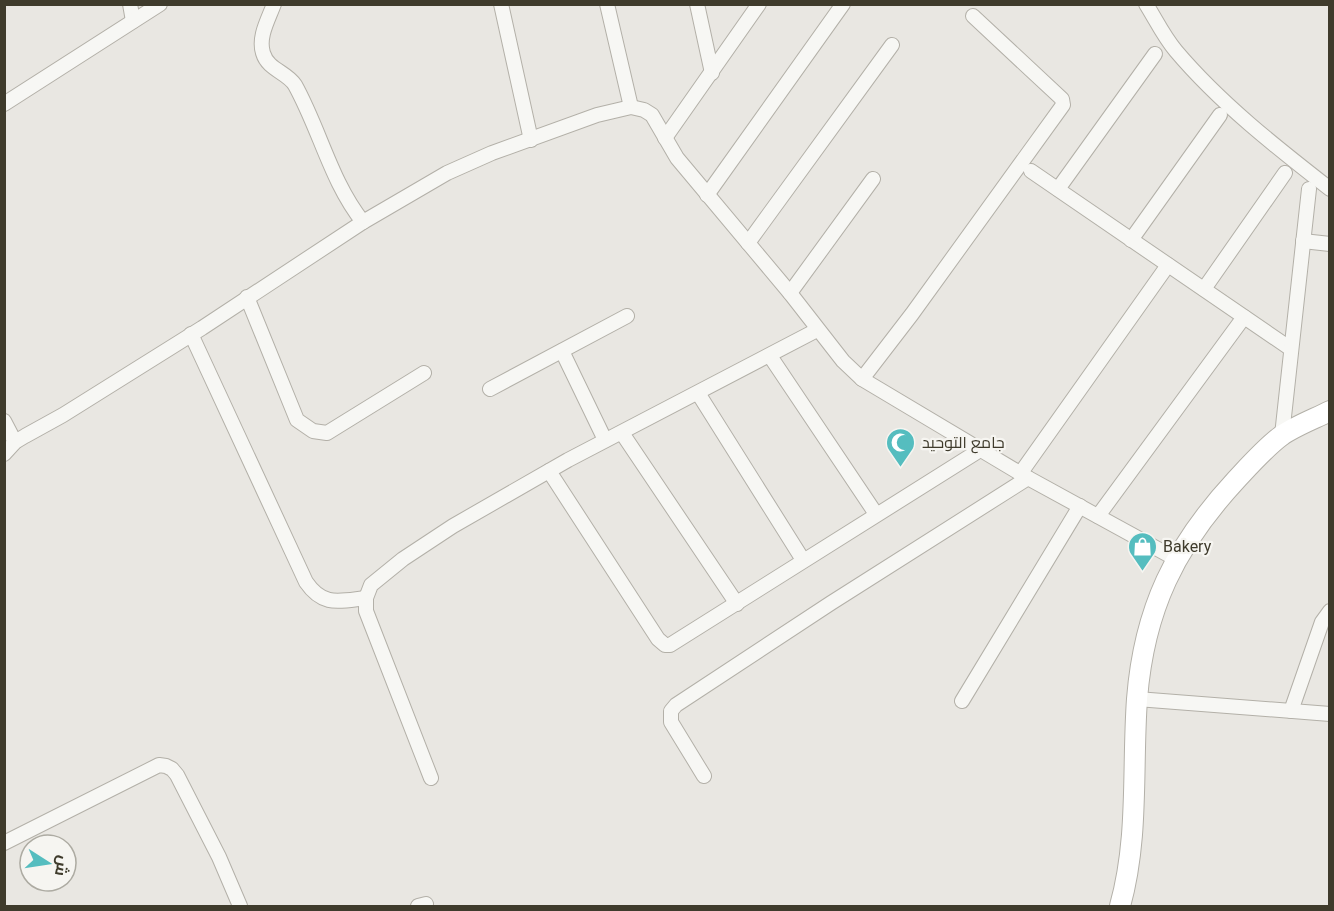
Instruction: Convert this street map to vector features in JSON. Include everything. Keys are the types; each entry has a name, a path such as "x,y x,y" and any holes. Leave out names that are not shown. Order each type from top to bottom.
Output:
{"street":[{"path":"130,4 133,21"},
{"path":"4,104 160,4"},
{"path":"274,4 262,38 263,56 274,69 295,85 342,190 363,222"},
{"path":"501,4 531,140"},
{"path":"607,4 631,107"},
{"path":"697,4 712,73"},
{"path":"665,138 759,4"},
{"path":"707,195 843,4"},
{"path":"1146,4 1174,49 1203,80 1252,126 1328,185"},
{"path":"862,379 912,314 1063,105 1062,99 973,16"},
{"path":"748,243 892,45"},
{"path":"1058,189 1155,54"},
{"path":"4,454 15,442 63,415 363,222 447,173 492,153 597,115 631,107 644,110 652,115 677,158 790,293 817,330 843,361 862,379 1024,476 1176,559"},
{"path":"1131,240 1221,115"},
{"path":"1031,171 1291,349"},
{"path":"1204,289 1285,173"},
{"path":"790,293 873,179"},
{"path":"1282,435 1309,189"},
{"path":"1303,241 1329,244"},
{"path":"704,776 671,722 671,711 676,705 1024,476 1168,265"},
{"path":"247,297 297,420 313,431 327,433 424,373"},
{"path":"490,389 627,316"},
{"path":"1098,516 1244,317"},
{"path":"431,778 366,611 366,598 371,585 430,540 549,471 817,330"},
{"path":"191,334 306,582 313,592 327,600 366,598"},
{"path":"562,351 605,440"},
{"path":"770,356 876,514"},
{"path":"698,393 803,560"},
{"path":"1120,906 1132,846 1137,699 1143,651 1162,586 1176,559 1211,508 1245,470 1282,435 1329,411"},
{"path":"4,421 15,442"},
{"path":"622,433 737,604"},
{"path":"549,471 661,643 670,645 980,450"},
{"path":"962,701 1080,506"},
{"path":"1291,711 1322,622 1329,611"},
{"path":"1137,699 1329,714"},
{"path":"4,843 159,765 166,766 177,775 219,857 240,906"}],"place":[{"name":"جامع التوحيد","path":"901,468"},
{"name":"Bakery","path":"1142,572"}]}
